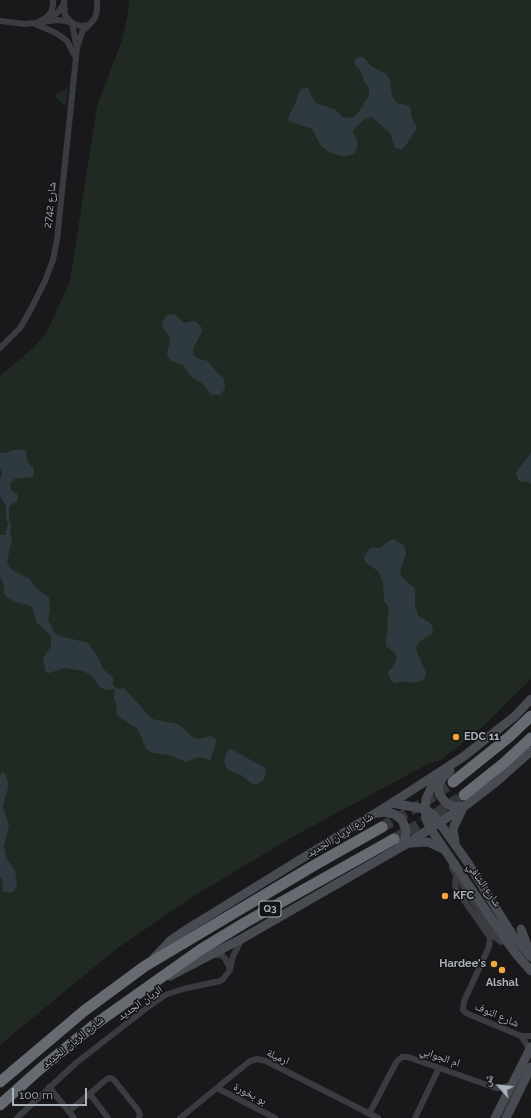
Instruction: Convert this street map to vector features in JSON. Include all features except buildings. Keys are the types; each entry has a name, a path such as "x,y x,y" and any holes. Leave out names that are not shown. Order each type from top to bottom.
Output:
{"highway":[{"path":"454,782 509,737 531,716"},
{"name":"شارع الريان الجديد","path":"464,800 531,738"},
{"name":"شارع الريان الجديد","path":"0,1082 84,1011 145,966 306,870 382,827"},
{"name":"شارع الريان الجديد","path":"0,1105 62,1049 150,984 200,950 246,922 396,844"}],"main road":[{"name":"شارع الريان الجديد","path":"145,966 171,940 189,928 464,757 509,721 531,699"},
{"name":"شارع الريان الجديد","path":"150,984 214,954 243,938 396,844 408,843 440,821 464,800 500,779 531,751"},
{"path":"464,757 460,763 443,777 438,789 439,794 446,803 453,807 464,800"},
{"name":"شارع الشافي","path":"436,775 426,799 426,818 430,828 453,861 502,943 517,955 531,971"},
{"path":"459,850 453,834 454,826 464,800"},
{"name":"شارع الشافي","path":"392,803 425,809 440,821 512,934 531,956"},
{"path":"374,814 384,812 394,814 402,820 406,830 405,840 396,844"},
{"path":"408,843 428,842 445,850"},
{"path":"521,929 531,956"},
{"path":"495,1118 530,1049"},
{"path":"506,1118 531,1067"}],"street":[{"path":"33,24 46,18 51,12 53,0"},
{"name":"شارع 2742","path":"0,348 20,328 45,281 53,260 57,240 75,56 82,32 95,18 97,11 97,0"},
{"path":"48,21 59,12 63,2"},
{"name":"شارع 2742","path":"63,2 65,15 71,22 77,48"},
{"path":"33,24 58,20 71,22 80,26 89,25"},
{"path":"0,21 33,24 54,32 67,41 75,56"},
{"path":"453,861 452,868 456,875 496,938 502,943"},
{"path":"456,875 456,889 490,937 502,943"},
{"path":"489,927 490,937 488,947 502,943"},
{"path":"230,970 233,956 243,938"},
{"name":"شارع النوف","path":"488,947 464,1001 463,1010 466,1013 522,1036 531,1036"},
{"path":"214,954 225,958 229,964 230,970"},
{"name":"الريان الجديد","path":"17,1118 76,1063 148,1007 165,996 183,989 220,981 227,976 230,970"},
{"name":"شارع النوف","path":"522,1036 530,1049"},
{"name":"ام الجوابي","path":"369,1114 397,1061 406,1056 496,1088 512,1085"},
{"name":"ارميلة","path":"180,1118 250,1061 256,1059 266,1061 378,1118"},
{"path":"415,1118 439,1068"},
{"path":"69,1111 107,1079 111,1078 138,1110 140,1115 139,1118"},
{"path":"49,1087 74,1118"},
{"name":"بو بخورة","path":"216,1088 275,1118"},
{"path":"90,1094 108,1118"},
{"path":"259,1118 265,1113"}],"shaded area":[{"path":"129,0 531,0 531,679 478,731 442,759 424,766 294,836 197,894 116,949 0,1045 0,376 33,348 46,334 70,281 97,106 122,40 128,14"},
{"path":"358,57 363,57 372,67 386,74 390,80 392,96 397,103 409,106 411,110 411,116 417,128 402,149 395,148 390,133 372,117 366,118 354,129 353,132 358,143 357,148 355,153 348,156 340,156 329,152 321,146 312,129 289,121 288,118 298,95 301,89 304,88 308,88 315,103 334,109 343,117 353,117 359,112 369,95 369,89 363,79 361,71 355,65 355,60"},
{"path":"68,88 66,106 54,96"},
{"path":"173,314 184,323 194,321 201,327 202,332 193,350 193,355 198,359 208,361 215,371 224,378 225,388 221,394 211,394 202,383 191,377 183,365 171,361 167,355 170,340 162,323 167,315"},
{"path":"12,450 26,451 27,461 34,469 34,474 32,477 14,479 10,483 11,490 17,494 18,498 16,502 9,506 9,519 11,527 10,535 12,539 7,561 9,566 13,571 30,579 34,586 49,598 50,610 48,620 54,632 60,636 88,643 103,669 113,678 113,685 117,689 124,688 152,719 178,724 192,737 198,739 211,736 217,740 210,760 198,757 186,762 169,755 153,753 146,749 138,729 118,716 116,712 117,705 114,699 114,689 103,689 92,676 83,671 65,668 49,673 46,672 43,659 51,646 51,636 36,622 33,608 29,605 15,602 4,594 4,585 0,577 0,535 5,535 8,524 6,506 0,496 0,480 2,474 0,468 0,453 6,453"},
{"path":"531,453 531,484 529,482 519,481 516,475 517,471"},
{"path":"394,539 404,546 406,553 400,571 401,576 415,589 415,606 419,616 429,622 433,631 431,635 420,641 417,645 416,650 426,672 423,680 413,683 401,681 397,683 393,682 388,674 397,658 395,653 386,646 389,611 388,606 384,601 383,582 378,571 365,562 364,557 370,548 380,548 390,540"},
{"path":"228,749 231,749 265,768 266,772 264,779 256,785 241,775 227,769 224,761"},
{"path":"4,772 9,784 3,806 9,826 4,847 6,858 15,871 17,884 14,892 10,893 3,891 2,879 0,877 0,777 1,773"}],"tunnel":[{"path":"382,827 423,803 453,782"},
{"path":"394,839 430,818 464,795"}],"place":[{"name":"EDC 11","path":"456,737"},
{"name":"KFC","path":"445,896"},
{"name":"Hardee's","path":"494,964"},
{"name":"Alshal","path":"502,970"}]}
